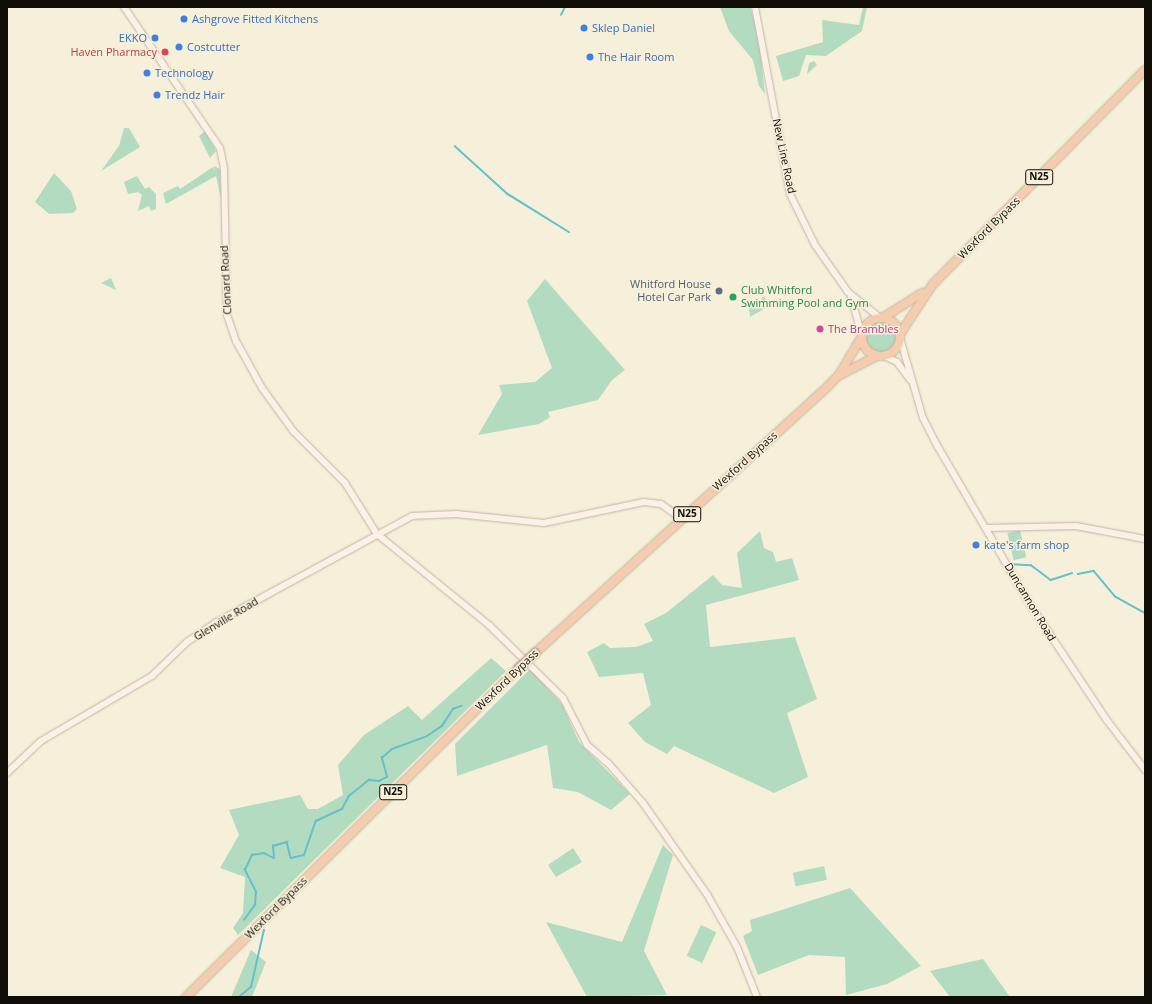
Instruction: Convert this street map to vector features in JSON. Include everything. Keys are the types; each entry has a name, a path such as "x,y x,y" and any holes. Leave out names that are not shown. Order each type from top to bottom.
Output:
{"highway":[{"name":"Wexford Bypass","path":"900,336 909,316 933,284 1145,70"},
{"name":"Wexford Bypass","path":"882,317 933,284"},
{"name":"N25","path":"861,336 868,322 882,317"},
{"path":"882,317 895,323 900,336"},
{"name":"Wexford Bypass","path":"839,375 861,336"},
{"path":"861,336 866,350 881,356"},
{"name":"N25","path":"881,356 895,349 900,336"},
{"name":"Wexford Bypass","path":"186,997 535,653 839,375 881,356"}],"street":[{"name":"Clonard Road","path":"124,7 220,148 224,181 226,303 236,341 280,415 345,483 377,534 489,625 563,698 587,745 608,763 643,803 704,891 737,946 757,997"},
{"name":"New Line Road","path":"755,7 790,194 807,232 848,292 861,336"},
{"name":"New Line Road","path":"848,292 882,317"},
{"name":"Duncannon Road","path":"900,336 910,381 925,422 1029,603 1106,719 1145,770"},
{"name":"Duncannon Road","path":"881,356 897,362 910,381"},
{"name":"Glenville Road","path":"7,773 41,741 152,676 187,642 216,623 412,516 428,514 544,523 644,502 661,504 682,518"},
{"path":"986,528 1076,526 1145,539"}],"green space":[{"path":"720,7 750,7 758,32 765,94 759,86 753,60 729,31"},
{"path":"863,7 867,7 862,31 826,56 806,55 799,76 783,81 776,56 823,42 822,20 859,25"},
{"path":"814,61 817,65 807,74 809,63"},
{"path":"124,128 129,128 140,147 101,171 119,146"},
{"path":"205,131 216,151 210,158 199,136"},
{"path":"214,166 220,169 221,198 216,176 166,204 163,193 178,186 180,189 213,167 215,171"},
{"path":"54,173 71,191 77,209 73,213 49,214 35,202"},
{"path":"137,176 145,189 149,187 156,194 156,209 151,211 149,206 138,211 142,195 138,192 128,194 124,182"},
{"path":"111,278 116,290 101,283"},
{"path":"545,279 625,370 612,380 598,400 548,412 550,417 539,424 478,435 502,394 499,385 535,382 552,368 527,301"},
{"path":"764,296 769,306 750,317 749,307 757,305"},
{"path":"878,321 884,321 893,325 897,337 893,349 884,353 878,353 869,349 865,340 865,334 869,325"},
{"path":"1020,530 1026,557 1014,560 1007,533"},
{"path":"760,531 764,548 773,552 776,562 792,558 799,580 706,605 710,647 795,637 817,699 787,713 808,777 774,793 674,746 667,754 645,742 628,723 651,705 643,673 599,677 587,652 604,643 610,648 636,647 653,641 644,624 666,613 713,575 722,585 742,588 737,553"},
{"path":"491,658 506,671 238,935 233,928 243,913 245,877 220,868 239,835 229,810 300,795 308,809 318,809 343,795 338,765 364,735 408,706 422,720"},
{"path":"530,669 562,704 579,742 630,794 611,810 578,792 553,788 547,745 457,776 455,744"},
{"path":"663,845 673,855 644,951 667,995 587,997 546,922 622,942"},
{"path":"573,848 582,862 556,877 548,865"},
{"path":"824,866 827,880 796,886 793,873"},
{"path":"850,888 921,966 887,984 846,995 845,957 809,955 758,975 743,936 752,931 750,920"},
{"path":"701,925 716,932 702,963 687,956"},
{"path":"251,950 266,962 252,997 231,997"},
{"path":"983,959 1010,997 950,997 930,971"}],"waterway":[{"path":"561,15 565,7"},
{"path":"455,146 508,194 569,232"},
{"path":"1009,564 1031,565 1051,580 1072,573"},
{"path":"1078,574 1094,571 1116,597 1145,613"},
{"path":"244,920 255,905 256,892 245,870 252,855 264,853 274,858 273,846 287,842 291,858 304,855 316,821 342,809 349,796 369,780 379,781 387,777 382,758 392,749 427,736 442,726 453,709 461,706"},
{"path":"239,997 251,987 264,930"}],"place":[{"name":"Ashgrove Fitted Kitchens","path":"184,19"},
{"name":"Sklep Daniel","path":"584,28"},
{"name":"EKKO","path":"155,38"},
{"name":"Costcutter","path":"179,47"},
{"name":"Haven Pharmacy","path":"165,52"},
{"name":"The Hair Room","path":"590,57"},
{"name":"Technology","path":"147,73"},
{"name":"Trendz Hair","path":"157,95"},
{"name":"Whitford House Hotel Car Park","path":"719,291"},
{"name":"Club Whitford Swimming Pool and Gym","path":"733,297"},
{"name":"The Brambles","path":"820,329"},
{"name":"kate's farm shop","path":"976,545"}]}
